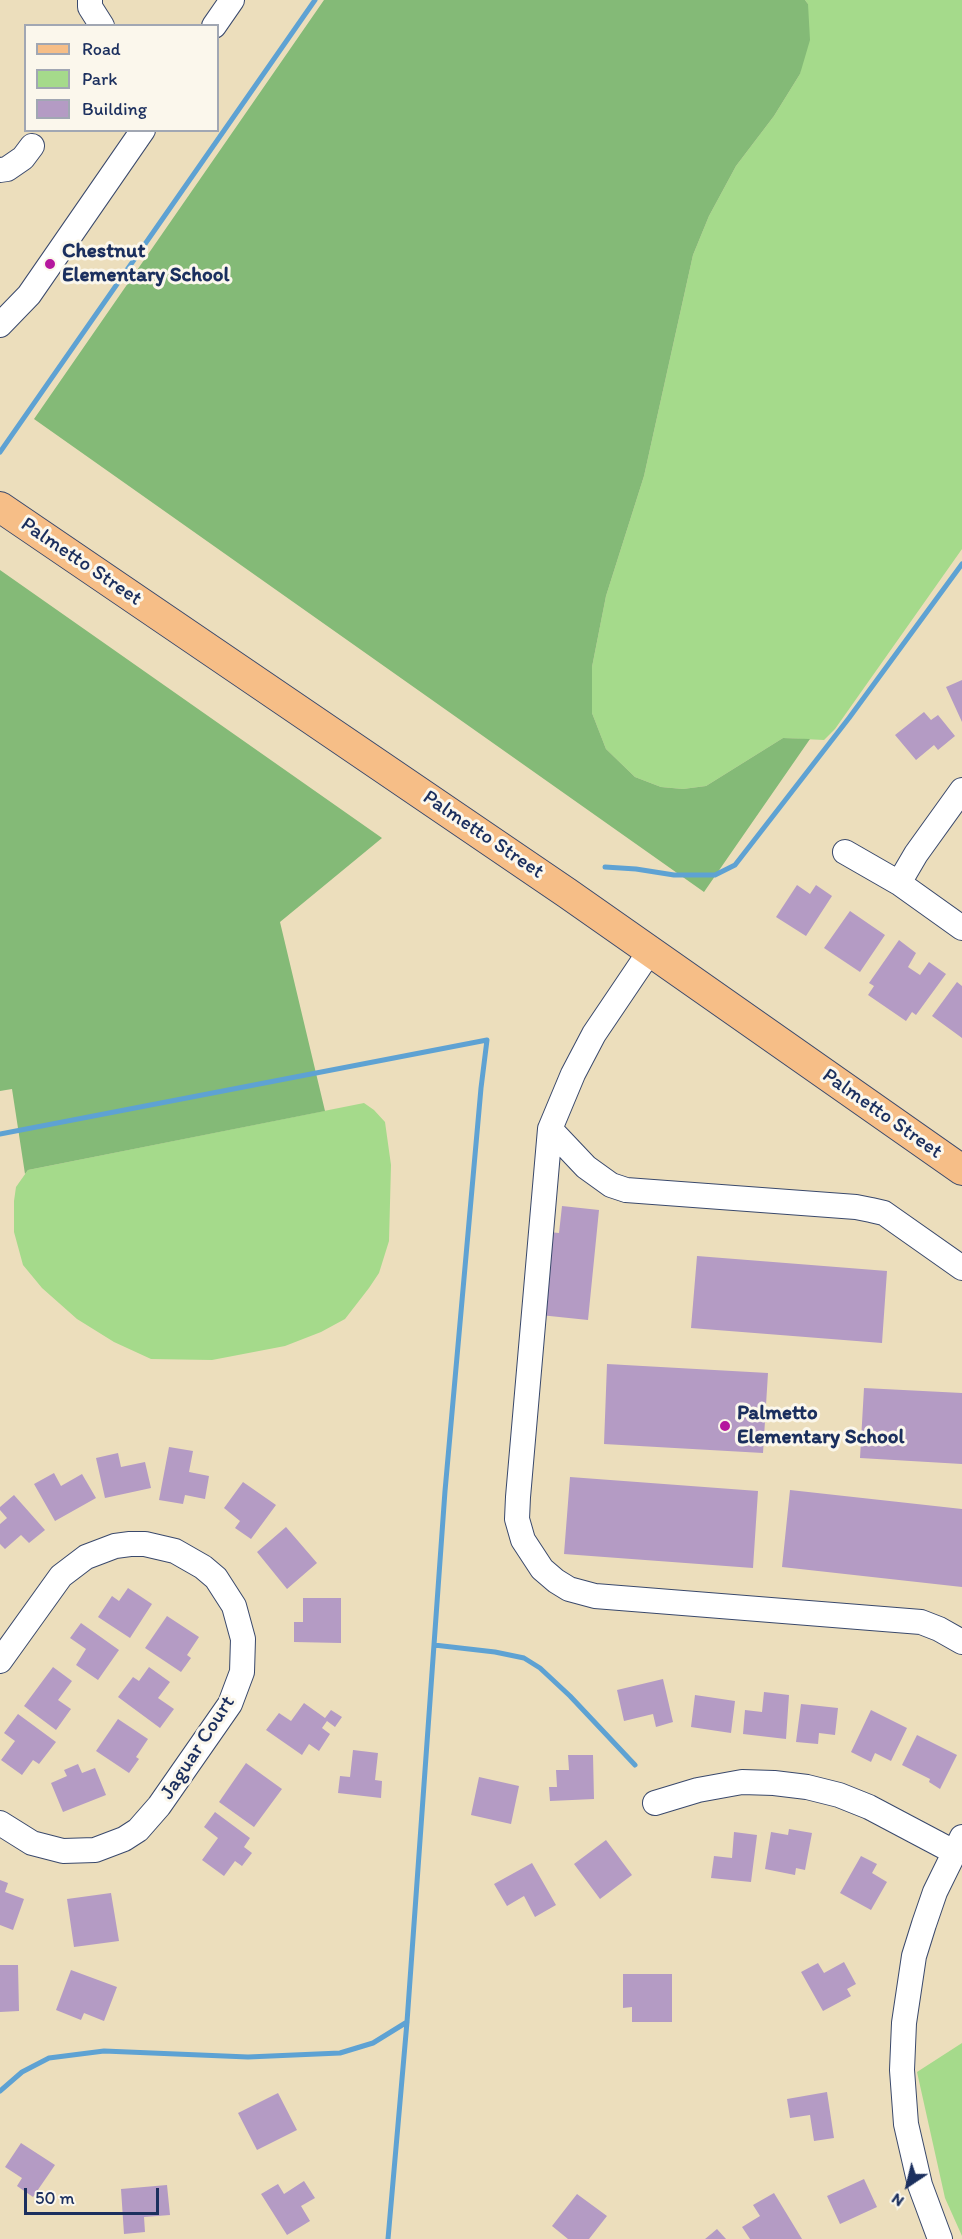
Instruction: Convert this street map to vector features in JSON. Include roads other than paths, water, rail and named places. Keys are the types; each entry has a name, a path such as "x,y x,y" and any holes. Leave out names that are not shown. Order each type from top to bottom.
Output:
{"main road":[{"name":"Palmetto Street","path":"0,507 567,893 962,1170"}],"street":[{"path":"90,0 90,7 101,24"},
{"path":"215,24 232,0"},
{"path":"0,325 29,295 142,132"},
{"path":"0,170 7,169 23,158 32,146"},
{"path":"898,883 962,790"},
{"path":"845,852 898,883 962,928"},
{"path":"650,951 594,1034 573,1074 550,1129 517,1519 523,1540 542,1569 568,1589 595,1596 921,1622 962,1642"},
{"path":"550,1129 586,1167 611,1185 626,1190 856,1207 884,1213 962,1268"},
{"name":"Jaguar Court","path":"0,1661 61,1576 86,1557 115,1546 130,1544 153,1545 175,1551 203,1567 216,1578 230,1599 240,1622 243,1639 242,1672 230,1704 159,1806 138,1830 110,1846 71,1852 32,1843 0,1823"},
{"path":"655,1803 698,1790 741,1782 807,1787 839,1795 958,1844 935,1892 914,1956 908,1989 902,2057 906,2124 934,2237"}],"waterway":[{"path":"0,452 315,0"},
{"path":"605,867 674,875 715,875 735,865 849,718 962,564"},
{"path":"0,1134 487,1040 445,1491 407,2022 388,2239"},
{"path":"434,1645 524,1658 540,1668 570,1696 635,1765"},
{"path":"0,2091 22,2072 49,2058 104,2051 248,2057 340,2053 373,2043 407,2022"}],"place":[{"name":"Chestnut Elementary School","path":"50,264"},
{"name":"Palmetto Elementary School","path":"725,1426"}]}
